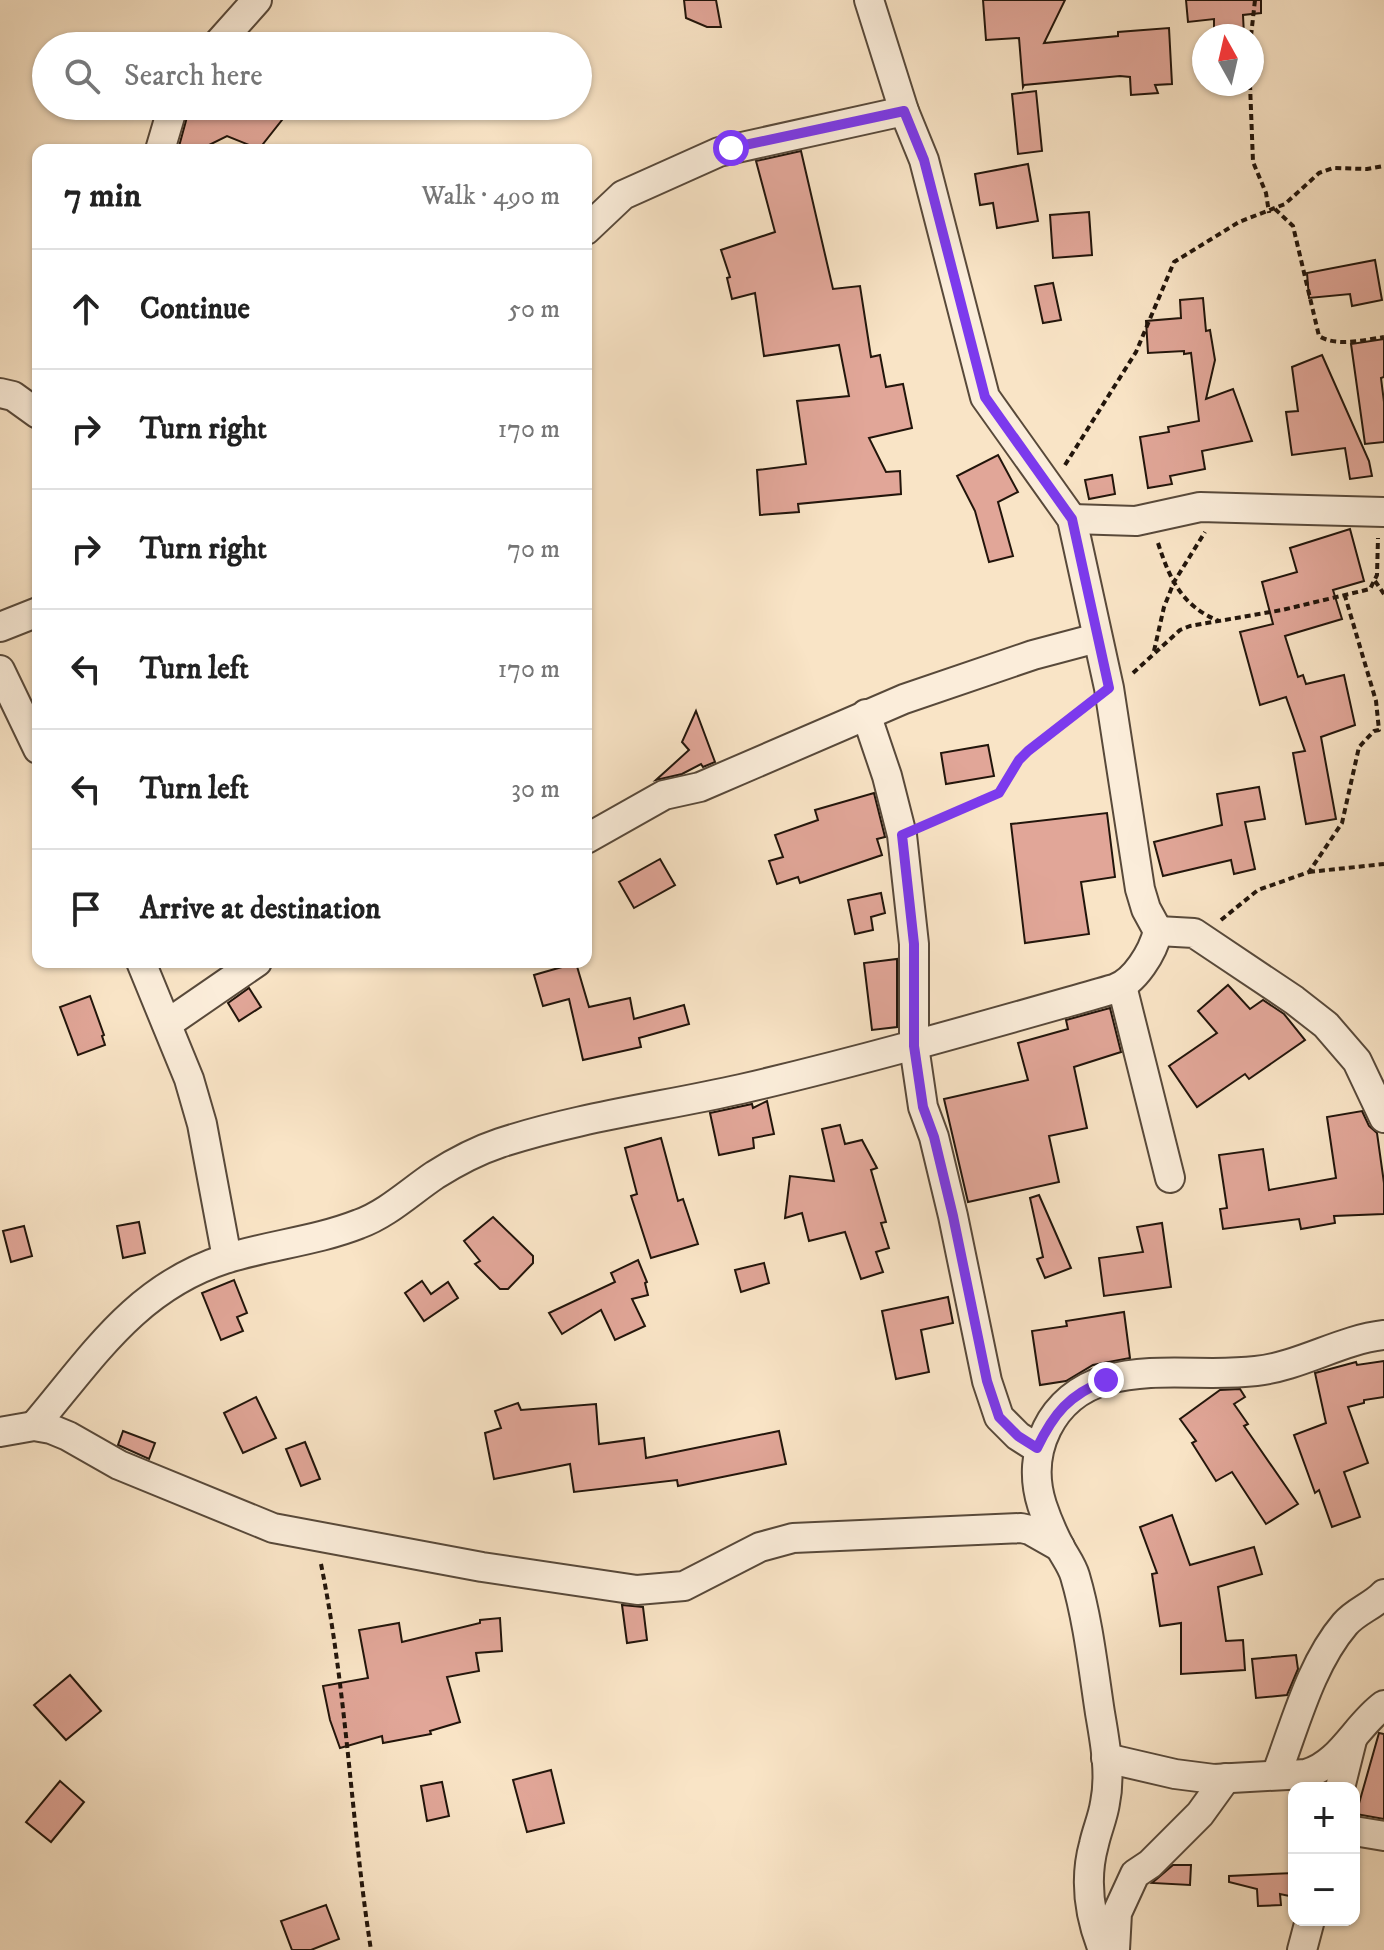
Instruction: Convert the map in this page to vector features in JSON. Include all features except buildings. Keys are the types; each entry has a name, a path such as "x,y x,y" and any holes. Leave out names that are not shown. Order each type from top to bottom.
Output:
{"street":[{"path":"228,32 257,0"},
{"path":"34,1426 97,1348 156,1292 187,1274 227,1258 301,1243 363,1223 439,1173 496,1144 564,1124 739,1089 914,1046 1122,986 1132,978 1156,941 1158,931 1140,889 1109,688 1072,519 985,397 924,160 904,111 869,0"},
{"path":"592,224 623,195 719,152 904,111"},
{"path":"162,144 169,120"},
{"path":"0,393 13,396 32,410"},
{"path":"1072,519 1125,522 1189,508 1214,507 1381,512"},
{"path":"0,627 32,614"},
{"path":"592,836 664,795 700,787 866,714 1033,655 1097,638"},
{"path":"0,670 32,737"},
{"path":"866,714 887,776 902,835 914,944 914,1046 923,1107 934,1137 987,1381 999,1417 1018,1436 1037,1448"},
{"path":"1158,931 1194,933 1326,1025 1357,1061 1384,1118"},
{"path":"144,968 189,1079 202,1124 227,1258"},
{"path":"167,1024 248,968"},
{"path":"1122,986 1170,1178"},
{"path":"1103,1950 1091,1907 1088,1872 1106,1801 1106,1758 1084,1612 1074,1572 1060,1547 1040,1496 1037,1448 1050,1420 1071,1399 1106,1380 1160,1371 1229,1373 1269,1369 1340,1345 1384,1335"},
{"path":"0,1432 34,1426 68,1436 119,1465 273,1528 482,1567 637,1590 684,1586 760,1547 793,1538 1021,1528 1060,1547"},
{"path":"1276,1775 1309,1689 1335,1638 1351,1619 1384,1594"},
{"path":"1106,1758 1175,1774 1226,1778 1306,1774 1319,1771 1384,1705"},
{"path":"1342,1782 1354,1735"},
{"path":"1115,1950 1117,1913 1135,1874 1150,1864 1200,1814 1226,1778"},
{"path":"1360,1832 1384,1836"},
{"path":"1302,1950 1308,1926"}],"path":[{"path":"1252,24 1255,0"},
{"path":"1250,96 1253,162 1266,193 1269,213"},
{"path":"1050,489 1136,352 1174,262 1239,222 1269,213 1285,204 1319,173 1333,168 1384,166"},
{"path":"1275,209 1293,226 1319,336 1326,341 1384,337"},
{"path":"1154,654 1164,607 1174,582 1201,540 1214,507"},
{"path":"902,835 999,793 1028,751 1109,688 1131,675 1180,630 1370,589 1377,569 1381,512"},
{"path":"1152,518 1163,558 1174,582 1196,611 1220,621"},
{"path":"1375,581 1384,594"},
{"path":"1309,872 1342,823 1359,747 1374,731 1379,730 1376,701 1345,596"},
{"path":"1194,933 1213,926 1258,890 1309,872 1384,864"},
{"path":"315,1538 343,1694 371,1950"}],"route":[{"path":"731,148 904,111 924,160 985,397 1072,519 1109,688 1028,751 999,793 902,835 915,957 914,1046 917,1078 953,1216 987,1381 999,1417 1018,1436 1037,1448 1050,1420 1071,1399 1106,1380"}]}
